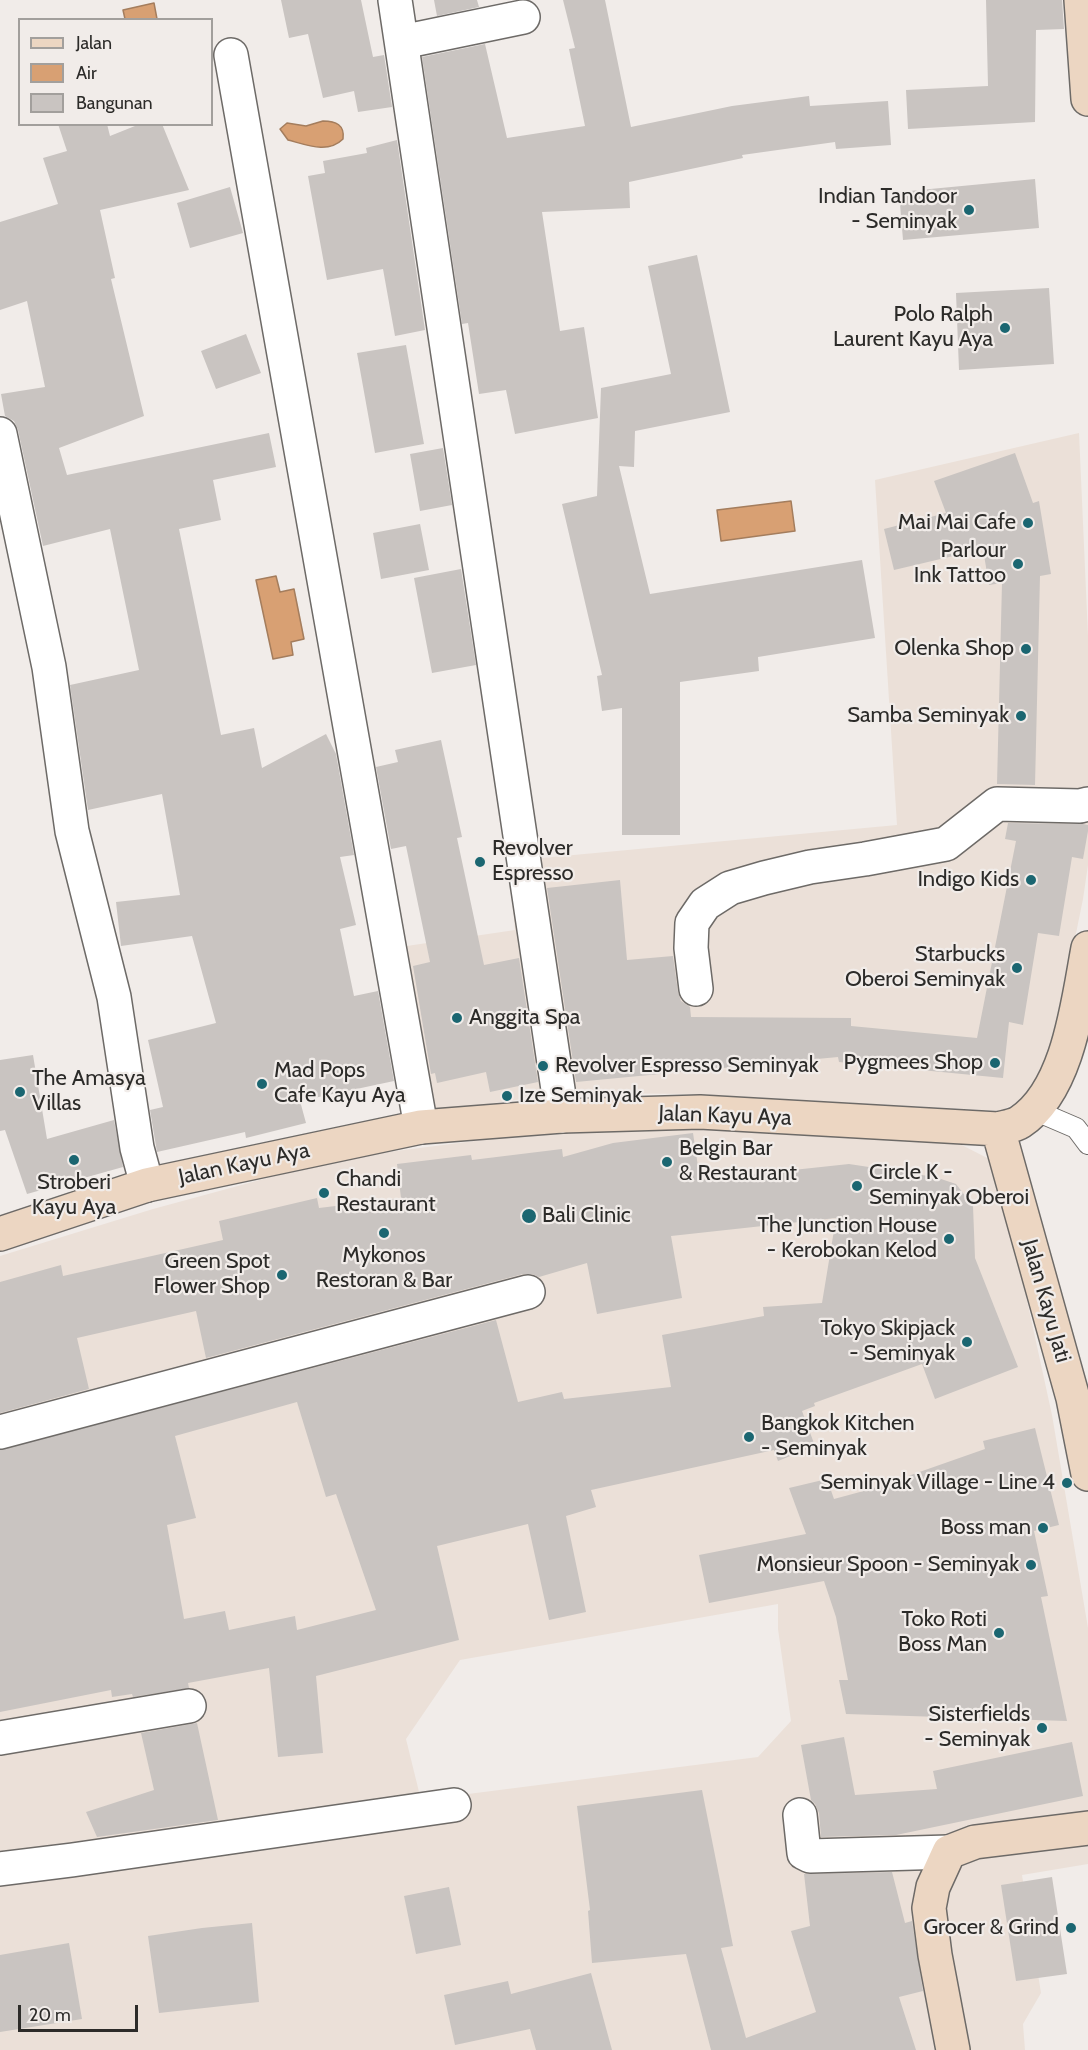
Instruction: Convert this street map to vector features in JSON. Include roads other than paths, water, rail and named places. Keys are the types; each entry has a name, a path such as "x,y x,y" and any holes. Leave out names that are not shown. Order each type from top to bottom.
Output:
{"main road":[{"path":"1081,0 1088,99"},
{"name":"Jalan Kayu Aya","path":"0,1234 147,1185 421,1127 562,1116 700,1112 998,1129 1019,1123 1044,1101 1066,1053 1088,948"},
{"name":"Jalan Kayu Jati","path":"998,1129 1081,1395 1088,1474"},
{"path":"953,2050 935,1955 929,1908 933,1887 949,1852 984,1841 1088,1828"}],"street":[{"path":"395,0 562,1116"},
{"path":"402,42 523,17"},
{"path":"231,55 421,1127"},
{"path":"0,434 49,667 72,831 114,997 137,1148 147,1185"},
{"path":"696,989 691,948 692,923 705,904 730,888 810,867 946,844 997,804 1080,806 1088,804"},
{"path":"0,1432 528,1292"},
{"path":"0,1738 189,1706"},
{"path":"0,1869 454,1805"},
{"path":"800,1815 804,1853 810,1856 949,1852"}],"lane":[{"path":"1034,1110 1084,1131"}],"water":[{"path":"154,3 157,18 125,18 123,10"},
{"path":"323,121 339,125 343,130 343,139 337,144 324,147 310,146 288,140 280,129 287,123 306,126"},
{"path":"791,501 795,531 721,541 717,510"},
{"path":"276,576 280,592 294,589 304,639 291,642 293,655 273,659 256,580"}],"place":[{"name":"Indian Tandoor - Seminyak","path":"969,210"},
{"name":"Polo Ralph Laurent Kayu Aya","path":"1005,328"},
{"name":"Mai Mai Cafe","path":"1028,523"},
{"name":"Parlour Ink Tattoo","path":"1018,564"},
{"name":"Olenka Shop","path":"1026,649"},
{"name":"Samba Seminyak","path":"1021,716"},
{"name":"Revolver Espresso","path":"480,862"},
{"name":"Indigo Kids","path":"1031,880"},
{"name":"Starbucks Oberoi Seminyak","path":"1017,968"},
{"name":"Anggita Spa","path":"457,1018"},
{"name":"Pygmees Shop","path":"995,1063"},
{"name":"Revolver Espresso Seminyak","path":"543,1066"},
{"name":"Mad Pops Cafe Kayu Aya","path":"262,1084"},
{"name":"The Amasya Villas","path":"20,1092"},
{"name":"Ize Seminyak","path":"507,1096"},
{"name":"Stroberi Kayu Aya","path":"74,1160"},
{"name":"Belgin Bar & Restaurant","path":"667,1162"},
{"name":"Circle K - Seminyak Oberoi","path":"857,1186"},
{"name":"Chandi Restaurant","path":"324,1193"},
{"name":"Bali Clinic","path":"529,1216"},
{"name":"Mykonos Restoran & Bar","path":"384,1233"},
{"name":"The Junction House - Kerobokan Kelod","path":"949,1239"},
{"name":"Green Spot Flower Shop","path":"282,1275"},
{"name":"Tokyo Skipjack - Seminyak","path":"967,1342"},
{"name":"Bangkok Kitchen - Seminyak","path":"749,1437"},
{"name":"Seminyak Village - Line 4","path":"1067,1483"},
{"name":"Boss man","path":"1043,1528"},
{"name":"Monsieur Spoon - Seminyak","path":"1031,1565"},
{"name":"Toko Roti Boss Man","path":"999,1633"},
{"name":"Sisterfields - Seminyak","path":"1042,1728"},
{"name":"Grocer & Grind","path":"1071,1928"}]}
